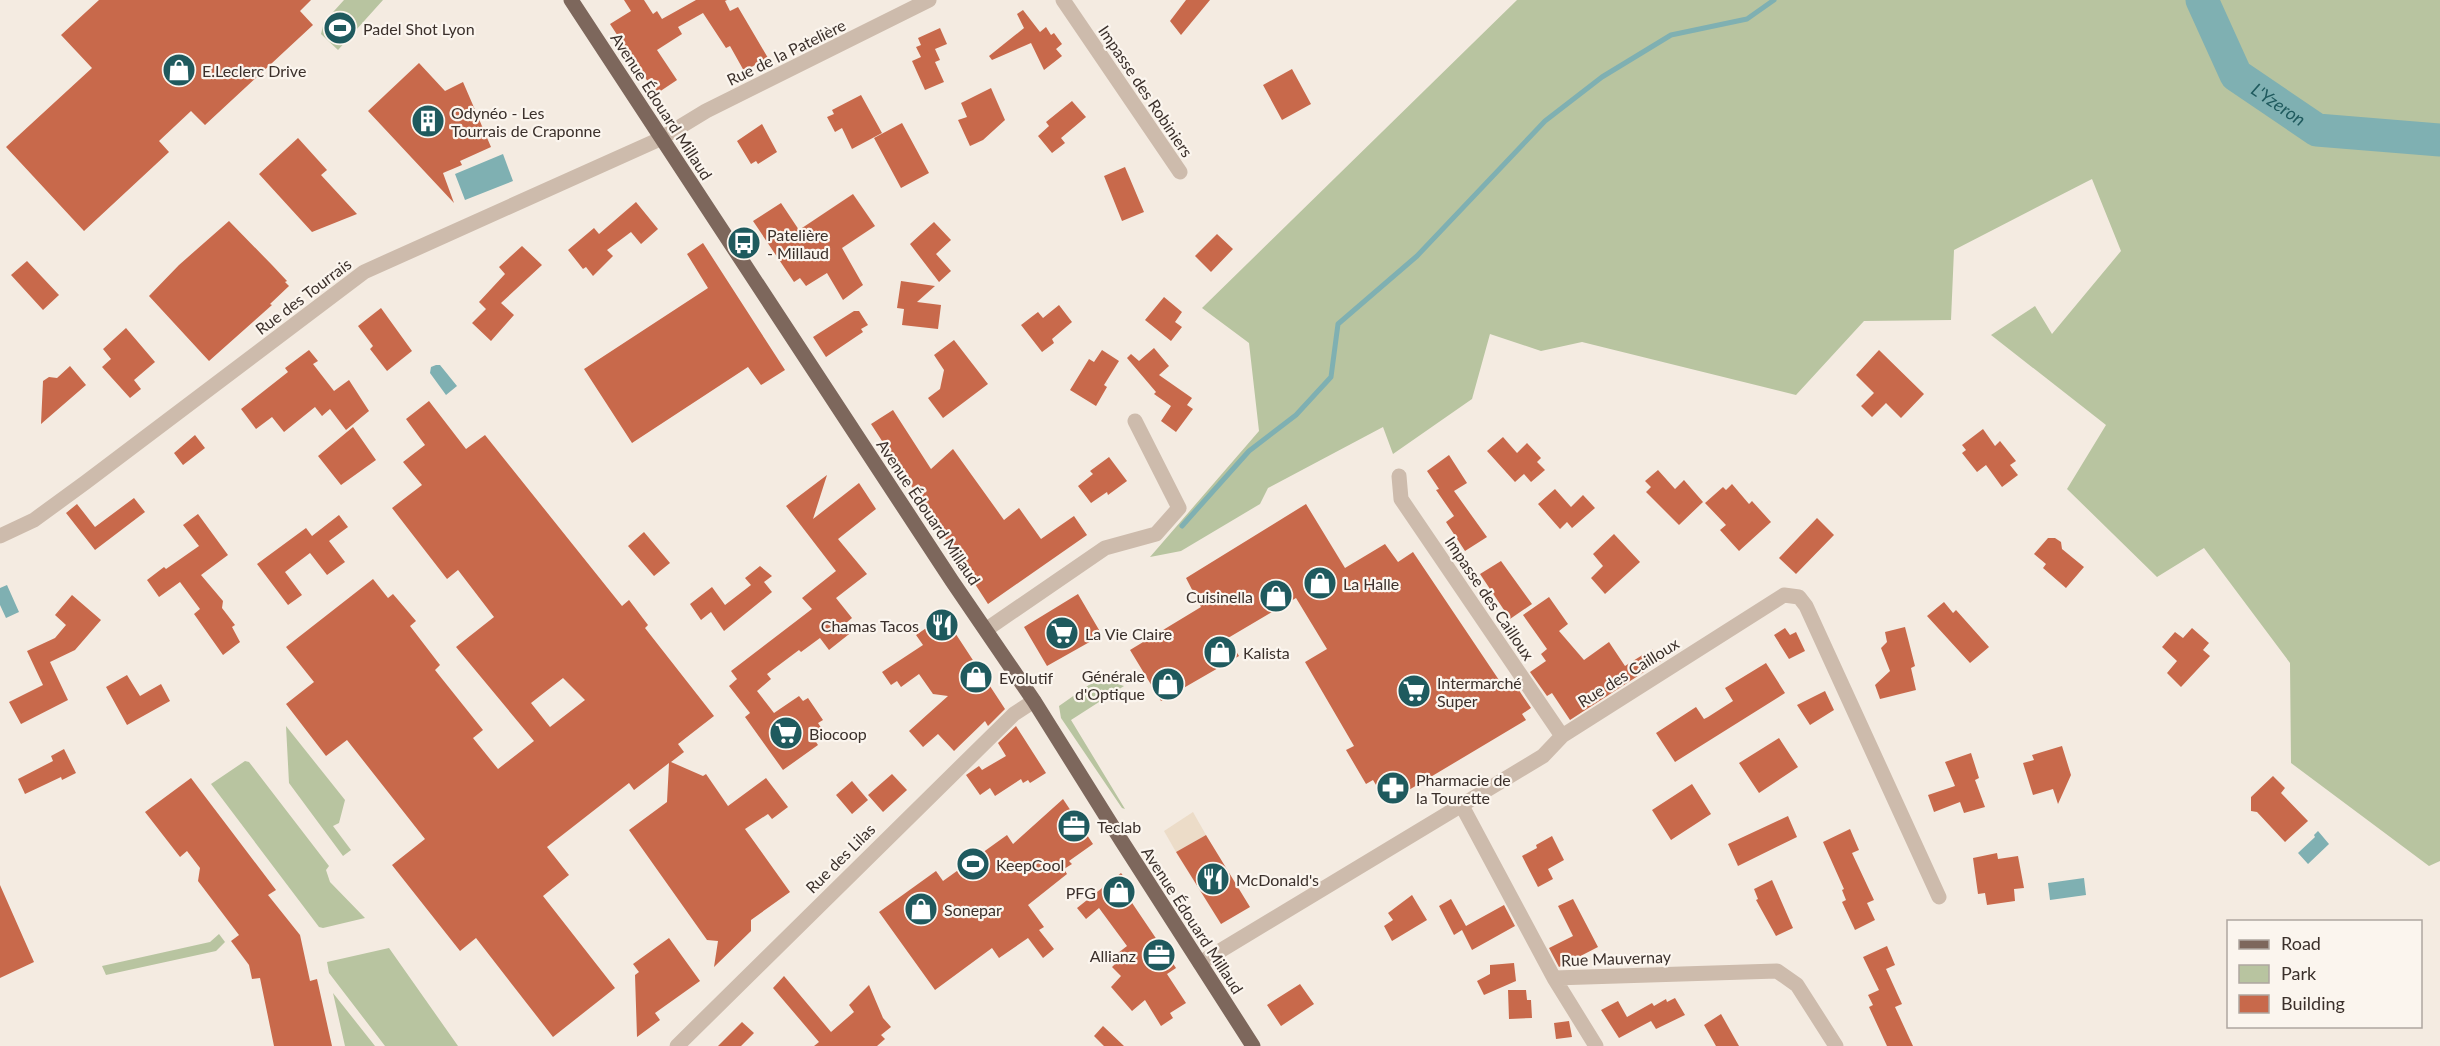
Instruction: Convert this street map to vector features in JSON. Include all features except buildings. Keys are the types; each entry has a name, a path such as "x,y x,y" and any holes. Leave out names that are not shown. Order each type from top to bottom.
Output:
{"main road":[{"name":"Avenue Édouard Millaud","path":"571,0 660,139 1034,701 1253,1046"}],"street":[{"name":"Impasse des Robiniers","path":"1063,0 1180,172"},
{"name":"Rue de la Patelière","path":"660,139 706,111 921,2"},
{"name":"Rue des Tourrais","path":"0,536 34,520 364,272 660,139"},
{"path":"987,629 1105,548 1156,534 1179,508 1135,421"},
{"name":"Impasse des Cailloux","path":"1399,476 1401,499 1562,736"},
{"name":"Rue des Cailloux","path":"1200,963 1543,756 1562,736 1784,596 1799,597 1806,606 1939,897"},
{"name":"Rue des Lilas","path":"677,1046 910,814 1014,714 1034,701"},
{"name":"Rue Mauvernay","path":"1462,806 1554,978 1777,971 1797,985 1836,1046"},
{"path":"1554,978 1596,1046"}],"green space":[{"name":"Padel Shot Lyon","path":"344,0 383,0 338,50 321,34 324,22"},
{"path":"1517,0 2440,0 2440,861 2429,866 2291,763 2290,663 2204,548 2157,577 2067,489 2106,425 1991,335 2035,306 2052,334 2121,251 2092,179 1954,250 1951,320 1864,321 1796,395 1582,342 1541,351 1490,334 1472,399 1393,454 1383,427 1268,488 1260,504 1181,551 1150,557 1259,431 1249,343 1202,308"},
{"path":"1099,681 1124,686 1071,720 1125,809 1122,808 1061,718 1059,706 1089,685"},
{"path":"286,726 345,800 339,823 333,826 351,850 343,856 289,783"},
{"path":"245,761 249,762 329,866 326,870 330,882 365,918 319,927 211,784"},
{"path":"219,934 225,942 216,951 106,975 102,966 210,942"},
{"path":"389,948 458,1046 385,1046 329,973 327,962"},
{"path":"333,993 375,1046 345,1046"}],"shaded area":[{"path":"1193,812 1206,835 1176,852 1164,831"}],"water":[{"path":"503,154 513,181 465,200 455,174"},
{"path":"440,365 457,386 446,395 430,373 431,367"},
{"path":"7,585 19,612 6,618 0,605 0,588"},
{"path":"2318,831 2329,844 2308,864 2298,853 2315,837"},
{"path":"2084,878 2086,895 2050,900 2048,883"}],"waterway":[{"path":"1182,526 1249,451 1296,415 1331,377 1338,324 1417,256 1545,121 1602,77 1671,35 1747,19 1774,0"},
{"name":"L'Yzeron","path":"2202,0 2236,75 2317,130 2440,140"}],"place":[{"name":"Padel Shot Lyon","path":"340,28"},
{"name":"E.Leclerc Drive","path":"179,70"},
{"name":"Odynéo - Les Tourrais de Craponne","path":"428,121"},
{"name":"Patelière - Millaud","path":"744,243"},
{"name":"La Halle","path":"1320,583"},
{"name":"Cuisinella","path":"1276,596"},
{"name":"Chamas Tacos","path":"942,625"},
{"name":"La Vie Claire","path":"1062,633"},
{"name":"Kalista","path":"1220,652"},
{"name":"Evolutif","path":"976,677"},
{"name":"Générale d'Optique","path":"1168,684"},
{"name":"Intermarché Super","path":"1414,691"},
{"name":"Biocoop","path":"786,733"},
{"name":"Pharmacie de la Tourette","path":"1393,788"},
{"name":"Teclab","path":"1074,826"},
{"name":"KeepCool","path":"973,864"},
{"name":"McDonald's","path":"1213,879"},
{"name":"PFG","path":"1119,892"},
{"name":"Sonepar","path":"921,909"},
{"name":"Allianz","path":"1159,955"}]}
